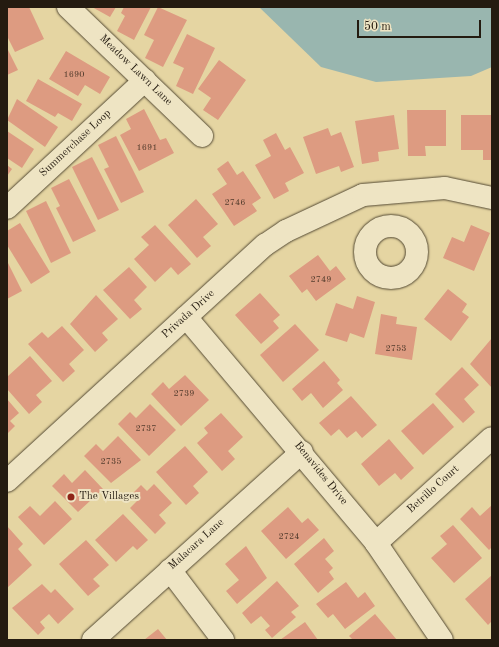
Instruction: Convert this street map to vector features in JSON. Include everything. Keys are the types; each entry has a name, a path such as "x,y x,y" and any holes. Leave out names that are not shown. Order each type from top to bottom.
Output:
{"street":[{"name":"Meadow Lawn Lane","path":"68,7 202,136"},
{"name":"Summerchase Loop","path":"7,208 145,80"},
{"name":"Privada Drive","path":"7,480 265,245 286,231 363,195 445,188 492,198"},
{"path":"395,193 395,226"},
{"name":"Benavides Drive","path":"186,317 302,452 376,543 442,640"},
{"name":"Betrillo Court","path":"376,543 492,438"},
{"name":"Malacara Lane","path":"93,640 302,452"},
{"path":"170,570 223,640"}],"water":[{"path":"259,7 492,7 492,67 471,76 376,82 321,67"}],"building":[{"path":"7,7 29,7 44,39 15,52 7,36"},
{"path":"92,7 116,7 110,17"},
{"path":"124,7 151,7 134,40 117,31 125,16 121,13"},
{"path":"158,7 187,20 163,67 145,58 154,40 144,35"},
{"path":"187,34 215,48 193,94 176,86 184,68 173,63"},
{"path":"7,48 18,70 7,75"},
{"path":"66,51 110,77 100,94 85,85 78,96 49,79"},
{"path":"219,60 246,80 218,120 203,110 211,98 198,89"},
{"path":"38,79 82,104 72,121 58,113 55,117 26,101"},
{"path":"17,99 58,127 45,147 7,120"},
{"path":"144,109 160,140 166,138 174,153 139,171 120,135 131,129 126,119"},
{"path":"407,110 446,110 446,146 425,146 426,156 408,156"},
{"path":"394,115 399,149 378,152 379,161 362,164 355,121"},
{"path":"461,115 492,115 492,160 483,160 483,150 461,150"},
{"path":"328,128 331,136 341,132 354,167 341,172 339,166 316,174 303,137"},
{"path":"7,131 34,149 22,168 7,158"},
{"path":"276,133 285,150 290,147 304,173 285,183 289,191 274,199 255,165 271,156 263,140"},
{"path":"116,136 144,192 121,203 104,169 109,167 98,145"},
{"path":"92,157 119,210 98,220 72,167"},
{"path":"228,161 237,175 243,171 261,198 252,204 257,211 234,226 212,194 227,184 217,169"},
{"path":"7,165 12,169 7,176"},
{"path":"69,179 96,231 73,242 56,208 60,206 51,188"},
{"path":"196,199 218,224 203,237 211,246 197,258 168,225"},
{"path":"46,201 71,253 51,263 26,211"},
{"path":"20,223 50,272 31,284 7,245 7,231"},
{"path":"155,225 191,264 178,275 171,267 155,282 134,259 149,245 141,237"},
{"path":"471,225 490,233 474,271 443,258 452,237 464,242"},
{"path":"318,255 330,271 336,266 346,279 316,301 307,289 302,293 289,276"},
{"path":"7,261 22,291 7,299"},
{"path":"129,267 147,287 134,300 142,309 130,319 103,290"},
{"path":"448,289 467,304 462,312 469,317 451,341 424,319"},
{"path":"260,293 280,315 273,321 279,328 261,344 235,315"},
{"path":"96,295 118,319 102,333 108,340 95,352 70,324"},
{"path":"357,296 375,302 364,338 350,333 347,342 325,335 336,303 353,309"},
{"path":"381,314 397,317 396,324 417,327 412,360 375,354"},
{"path":"295,324 319,350 283,382 260,355"},
{"path":"62,326 84,350 69,364 75,371 63,382 28,344 42,332 48,338"},
{"path":"492,338 492,388 470,364"},
{"path":"30,356 52,381 36,395 42,402 29,414 7,389 7,377"},
{"path":"324,361 340,380 337,383 343,390 323,408 311,393 302,401 292,389"},
{"path":"462,367 479,385 464,399 475,412 463,423 435,394"},
{"path":"185,375 209,400 181,426 151,394 163,382 169,389"},
{"path":"351,396 377,425 362,438 356,431 347,438 339,429 331,436 319,423"},
{"path":"7,399 19,413 10,421 15,426 7,434"},
{"path":"433,403 454,427 423,455 401,431"},
{"path":"150,404 176,430 149,456 118,424 130,412 136,418"},
{"path":"221,413 243,437 228,451 235,459 222,471 197,443 208,433 204,428"},
{"path":"118,436 141,460 111,483 84,456 96,444 103,451"},
{"path":"389,439 414,468 401,480 395,473 379,486 361,464"},
{"path":"185,446 208,472 193,486 199,493 186,505 156,472"},
{"path":"85,470 103,489 78,512 52,486 64,474 72,483"},
{"path":"154,484 172,503 159,515 166,523 155,534 130,508 138,500 132,494 141,485 147,491"},
{"path":"55,501 72,519 44,545 18,517 30,506 40,516"},
{"path":"492,505 492,547 489,550 460,519 472,507 480,516"},
{"path":"288,507 302,523 308,518 319,530 286,559 261,531"},
{"path":"123,514 148,540 137,550 133,546 116,562 95,540"},
{"path":"453,525 482,558 454,583 431,558 447,544 440,536"},
{"path":"7,526 23,544 18,549 32,565 7,588"},
{"path":"324,538 334,551 325,559 333,568 329,572 334,579 318,593 294,564"},
{"path":"86,540 109,565 93,579 100,586 88,596 59,564"},
{"path":"246,546 267,578 237,604 226,591 239,580 225,564"},
{"path":"492,575 492,621 488,625 465,599"},
{"path":"277,581 299,606 291,612 296,617 272,638 265,630 270,626 261,616 251,624 242,613"},
{"path":"346,582 358,598 365,592 375,606 345,629 333,614 328,618 316,604"},
{"path":"42,584 51,593 55,589 74,609 58,624 49,614 40,622 45,628 38,635 12,608"},
{"path":"375,614 397,640 353,640 349,636"},
{"path":"305,622 318,640 280,640"},
{"path":"158,629 167,640 144,640"}],"place":[{"name":"The Villages","path":"71,497"}]}
